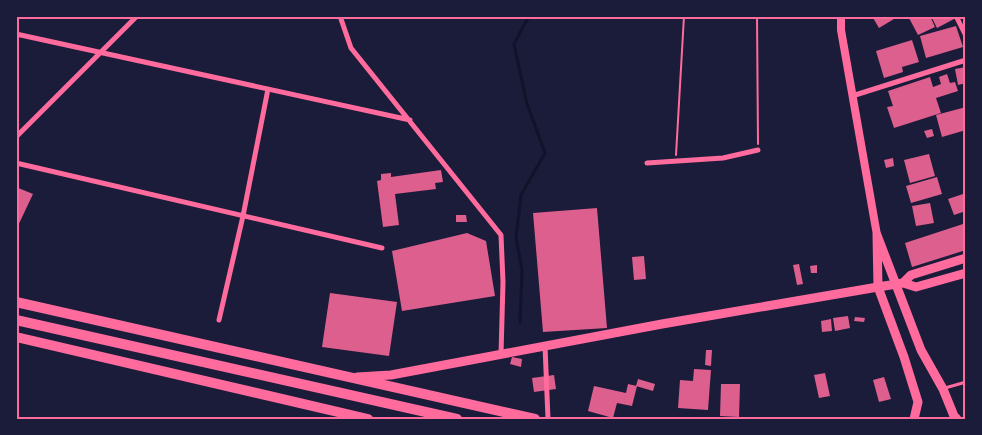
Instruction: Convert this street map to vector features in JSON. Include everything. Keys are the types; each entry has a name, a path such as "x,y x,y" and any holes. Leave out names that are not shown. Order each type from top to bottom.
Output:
{"main road":[{"path":"877,235 900,284 921,350 957,419"},
{"path":"877,235 878,287 904,357 918,402 914,419"},
{"path":"900,284 912,275 966,258"},
{"path":"350,377 391,375 878,287 900,284 916,287 966,273"},
{"path":"16,302 536,419"},
{"path":"16,320 457,419"},
{"path":"16,337 368,419"}],"street":[{"path":"16,137 137,16"},
{"path":"340,16 351,48 501,235 503,282 501,354"},
{"path":"841,16 841,30 877,235"},
{"path":"956,16 966,36"},
{"path":"16,34 410,120"},
{"path":"852,96 966,60"},
{"path":"218,320 243,216 268,89"},
{"path":"647,163 723,158 758,150"},
{"path":"16,163 382,248"},
{"path":"545,346 548,419"}],"lane":[{"path":"943,389 966,382"}],"path":[{"path":"676,162 684,16"},
{"path":"757,16 758,150"}],"building":[{"path":"872,16 899,16 879,28"},
{"path":"913,16 930,16 935,27 918,35 909,18"},
{"path":"931,16 953,16 954,19 937,28"},
{"path":"956,26 963,47 926,58 920,36"},
{"path":"912,40 919,62 902,67 903,72 884,78 876,51"},
{"path":"966,67 966,83 958,85 955,69"},
{"path":"947,74 950,83 955,82 958,91 936,98 941,113 894,128 887,107 893,106 888,91 930,77 933,87 941,84 939,77"},
{"path":"966,107 966,130 942,137 936,115"},
{"path":"932,129 934,136 927,138 924,131"},
{"path":"929,154 935,176 910,183 904,160"},
{"path":"893,158 894,166 886,168 884,160"},
{"path":"441,170 443,182 435,183 436,189 395,194 399,225 383,227 377,181 381,180 381,174 391,173 391,177"},
{"path":"937,177 942,194 911,203 906,186"},
{"path":"16,187 33,194 16,230"},
{"path":"966,193 966,211 954,215 948,199"},
{"path":"930,203 934,223 916,226 912,206"},
{"path":"597,208 607,328 543,332 533,213"},
{"path":"456,215 466,215 467,222 456,222"},
{"path":"966,223 966,250 912,267 905,243"},
{"path":"467,233 486,241 495,296 402,311 392,251"},
{"path":"644,256 646,279 634,280 632,257"},
{"path":"799,264 803,284 797,285 793,265"},
{"path":"817,265 817,273 811,273 810,266"},
{"path":"330,293 397,302 389,356 322,347"},
{"path":"848,316 850,328 835,331 833,318"},
{"path":"855,317 865,318 864,322 854,321"},
{"path":"831,319 832,331 822,332 821,321"},
{"path":"706,350 712,350 711,366 705,365"},
{"path":"512,357 522,359 521,367 510,364"},
{"path":"694,369 711,370 708,410 678,408 680,380 693,381"},
{"path":"825,373 830,396 819,398 814,375"},
{"path":"554,375 556,389 534,392 532,378"},
{"path":"884,377 891,399 879,402 873,380"},
{"path":"638,379 655,384 653,391 636,386"},
{"path":"628,384 637,386 632,406 617,403 613,418 588,411 594,386 626,393"},
{"path":"721,384 740,384 739,417 720,416"}],"waterway":[{"path":"520,322 522,270 516,237 521,195 545,153 527,104 514,44 529,16"}]}
